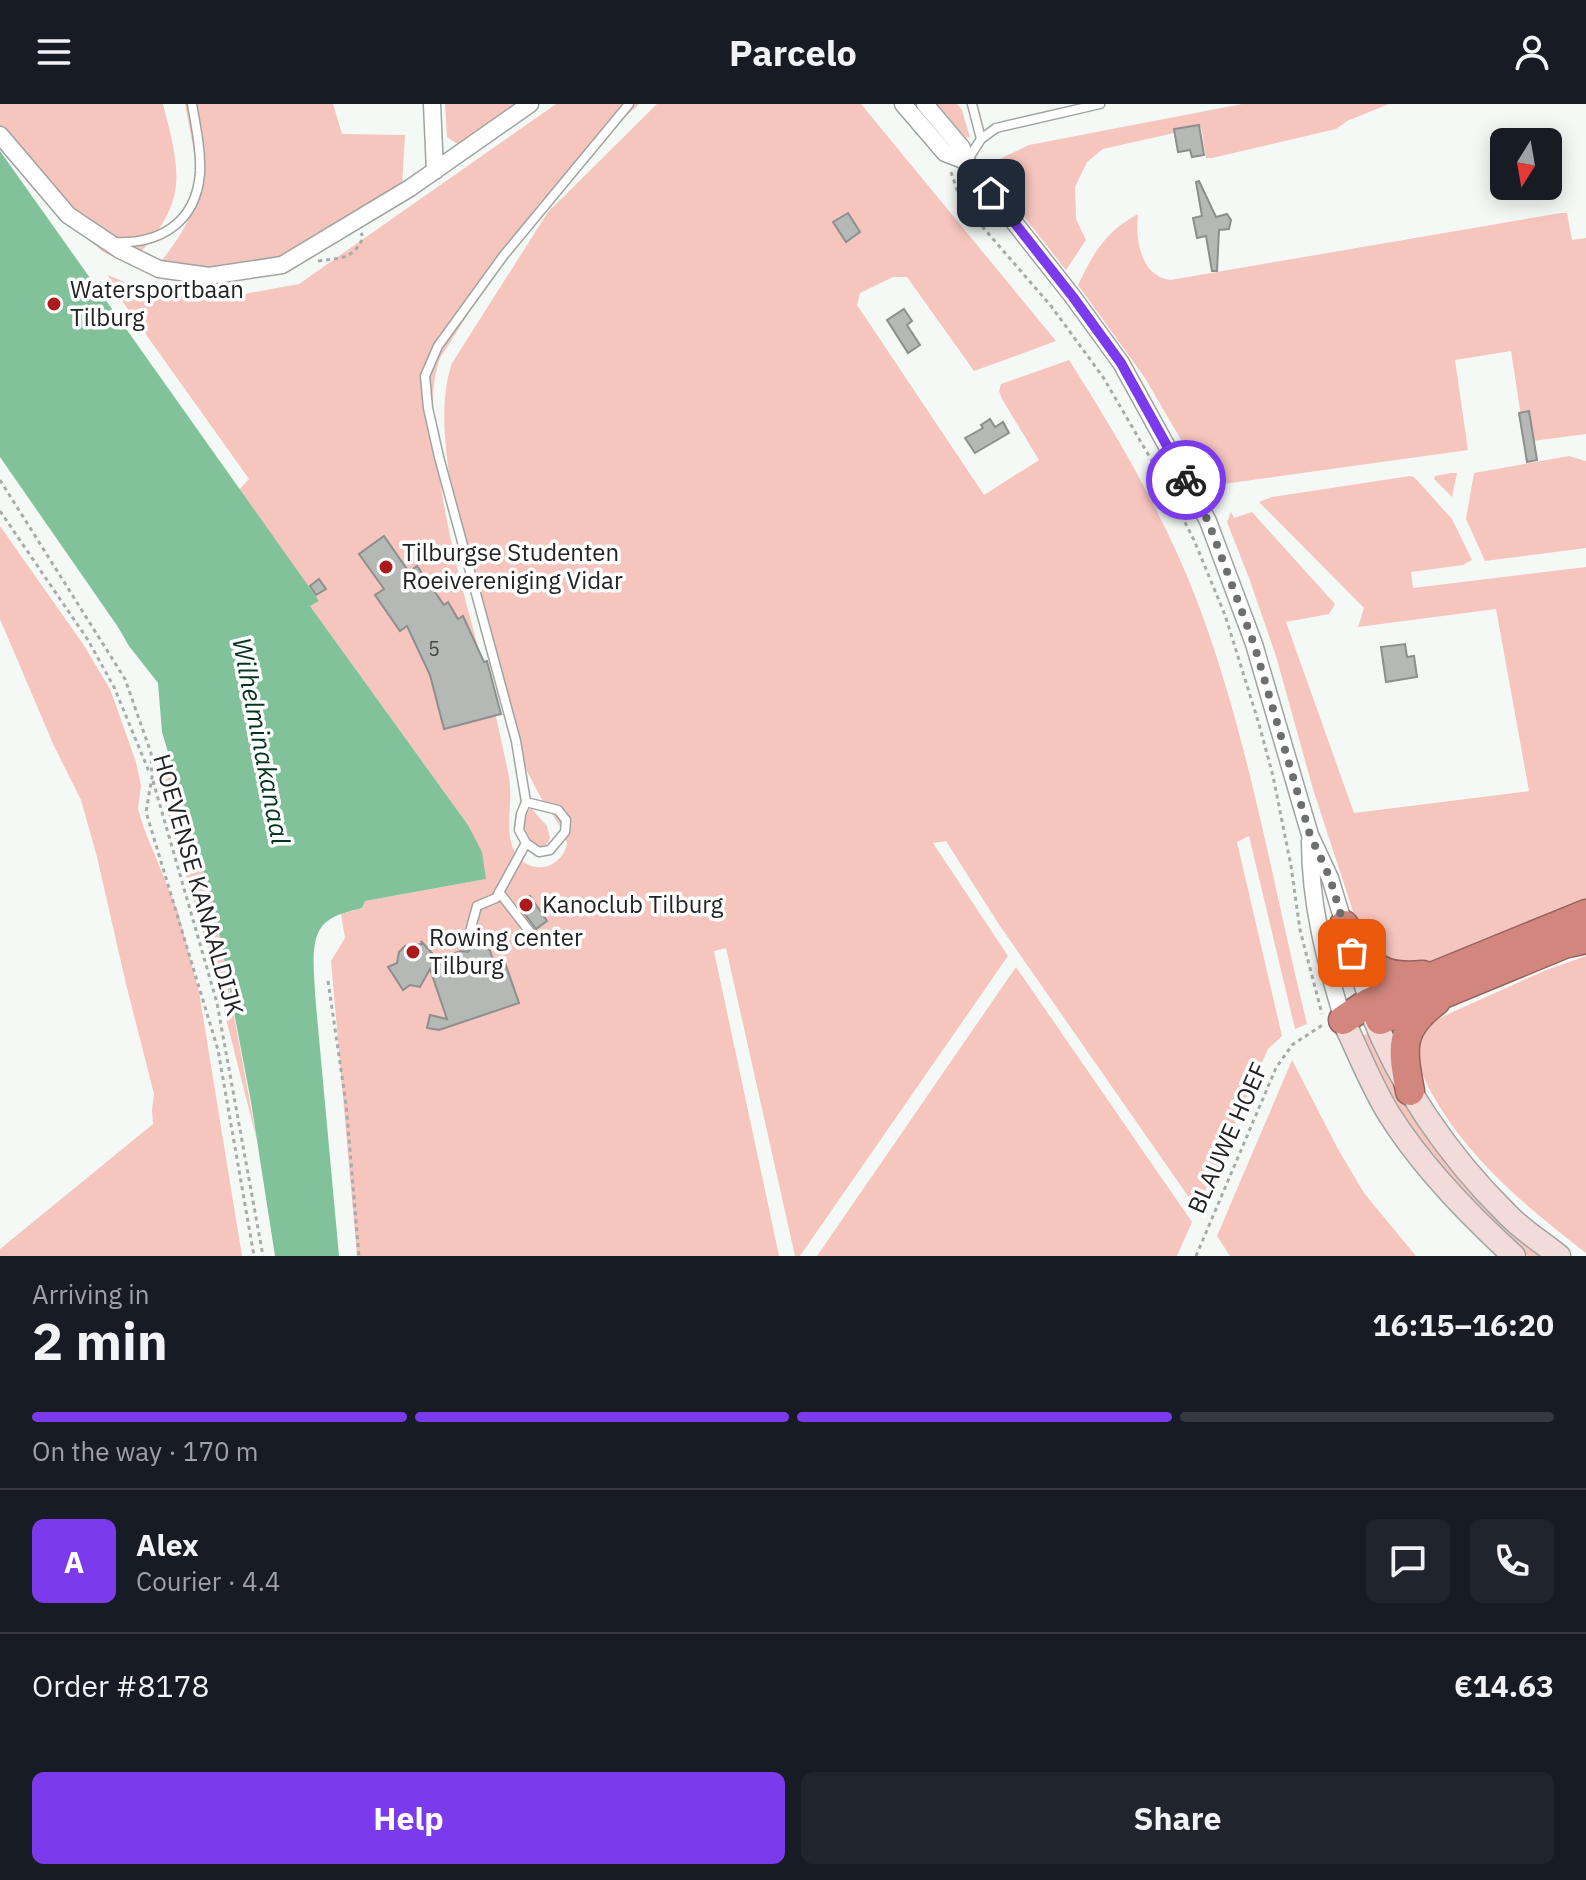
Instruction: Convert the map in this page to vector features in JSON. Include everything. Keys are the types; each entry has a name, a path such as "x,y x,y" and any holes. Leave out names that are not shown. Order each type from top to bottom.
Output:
{"highway":[{"path":"1332,1025 1444,982 1586,914"},
{"path":"1344,925 1371,964 1386,974 1444,982 1586,939"},
{"path":"1410,1091 1403,1051 1407,1032 1444,982"}],"street":[{"path":"432,104 435,171"},
{"path":"0,135 68,215 107,241 159,269 209,276 282,265 435,171 530,104"},
{"path":"903,104 945,153 966,161"},
{"path":"925,104 962,148 966,161 1121,363 1208,521 1254,644 1310,835 1330,878 1372,1012 1410,1091 1456,1159 1508,1216 1559,1256"},
{"path":"1310,835 1311,882 1332,1025 1388,1113 1427,1166 1471,1217 1514,1256"}],"lane":[{"path":"107,241 135,243 160,237 183,218 193,200 200,176 200,151 192,104"},
{"path":"526,802 558,810 566,820 565,832 550,850 539,852 526,843 519,830 526,802 516,741 439,457 428,408 425,376 438,346 504,255 629,104"},
{"path":"966,161 981,139 996,128 1100,104"},
{"path":"973,105 981,139"},
{"path":"466,946 477,906 496,898 526,843"},
{"path":"499,892 530,932"}],"path":[{"path":"945,153 961,202 1051,306 1103,377 1160,473 1194,540 1225,615 1263,737 1291,866 1300,930 1332,1025"},
{"path":"0,480 125,679 151,753 152,777 146,812 218,1050 254,1256"},
{"name":"HOEVENSE KANAALDIJK","path":"0,511 88,640 114,687 152,777 217,1003 263,1256"},
{"path":"328,981 346,1104 359,1256"},
{"name":"BLAUWE HOEF","path":"1196,1256 1276,1068 1292,1045 1332,1025"}],"shaded area":[{"path":"0,104 163,104 174,153 175,190 162,224 130,264 103,252 76,228 0,127"},
{"path":"185,104 333,104 342,134 405,135 402,186 322,239 278,259 223,272 153,271 184,228 196,193 194,155"},
{"path":"445,104 517,104 459,145 447,137"},
{"path":"556,104 639,104 571,168 538,205 440,358 433,394 442,493 508,773 509,828 513,848 525,863 545,867 561,857 567,844 526,769 509,728 461,535 447,461 444,425 452,363 548,212 657,104 861,104 1056,341 974,371 907,277 893,277 860,293 857,305 984,495 1039,460 1002,399 999,391 1001,384 1069,360 1122,447 1170,538 1197,601 1231,705 1307,1024 1295,1029 1249,836 1237,842 1282,1036 1268,1049 1197,1209 1000,926 946,841 933,843 1008,956 800,1256 795,1256 726,948 714,951 779,1256 357,1256 331,961 345,938 341,914 362,908 365,901 486,879 468,825 240,509 237,492 249,479 115,291 108,275 146,291 191,297 244,294 299,284"},
{"path":"937,104 957,104 962,110 970,138 964,136"},
{"path":"1242,104 1389,104 1347,121 1336,129 1212,158 1206,158 1201,127 1103,149 1087,162 1075,187 1076,219 1086,240 1066,270 988,171 989,164 1029,145"},
{"path":"1567,213 1572,240 1586,238 1586,434 1525,442 1511,351 1455,360 1468,450 1216,485 1206,483 1145,378 1078,285 1102,244 1117,228 1138,214 1139,244 1146,264 1160,277 1170,280"},
{"path":"1569,456 1586,461 1586,548 1485,561 1466,519 1474,473"},
{"path":"1457,473 1452,497 1434,479 1435,476"},
{"path":"1410,476 1452,519 1472,560 1463,565 1411,572 1413,588 1586,567 1586,902 1432,968 1393,972 1360,933 1313,789 1276,656 1227,522 1231,512 1234,518 1252,512 1335,604 1329,614 1286,622 1354,813 1529,791 1496,609 1358,627 1364,608 1259,502 1272,497"},
{"path":"0,526 83,644 110,689 136,762 141,786 138,809 178,912 199,992 242,1256 0,1256 0,1249 153,1124 154,1094 81,800 54,746 0,619"},
{"path":"174,772 214,906 257,1141 209,952 159,786"},
{"path":"531,808 547,826 550,838 544,849 521,842 522,817"},
{"path":"1586,956 1586,1253 1534,1211 1462,1139 1426,1082 1413,1051 1424,1025 1546,970"},
{"path":"1016,967 1192,1222 1177,1256 817,1256"},
{"path":"1370,1034 1548,1256 1528,1256 1500,1234 1423,1145 1390,1096 1362,1036"},
{"path":"1292,1060 1364,1193 1416,1256 1230,1256 1217,1236"}],"water":[{"name":"Wilhelminakanaal","path":"0,151 319,601 310,606 468,825 482,852 486,879 365,901 362,908 343,913 325,923 316,938 315,994 339,1256 275,1256 251,1102 214,906 162,732 158,683 129,646 0,457"}],"building":[{"path":"1199,125 1204,155 1192,157 1190,150 1178,152 1174,129"},
{"path":"1199,181 1216,217 1227,214 1231,220 1229,229 1219,230 1217,271 1212,271 1206,236 1197,238 1193,218 1202,216 1196,182"},
{"path":"848,213 860,232 846,242 833,222"},
{"path":"904,309 912,321 907,325 920,345 908,353 887,320"},
{"path":"1529,411 1537,460 1527,462 1519,413"},
{"path":"990,419 995,427 1003,422 1009,433 975,453 965,438 983,428 981,425"},
{"path":"384,536 409,572 417,566 444,605 448,602 458,619 463,616 484,662 487,661 501,714 444,729 430,675 407,626 400,631 375,595 384,589 359,554"},
{"path":"319,579 326,589 316,595 310,586"},
{"path":"1405,644 1407,657 1414,656 1417,677 1386,682 1381,647"},
{"path":"530,896 547,921 536,929 518,905"},
{"path":"421,941 437,959 461,951 468,952 473,946 487,942 495,966 505,963 519,1003 439,1030 427,1028 430,1015 447,1019 430,969 420,987 410,985 403,990 388,967 397,963 399,952 405,946 422,944"}],"way so far":[{"path":"1186,480 1208,521 1254,644 1310,835 1330,878 1352,953"}],"place":[{"name":"Watersportbaan Tilburg","path":"54,304"},
{"name":"Tilburgse Studenten Roeivereniging Vidar","path":"386,567"},
{"name":"Kanoclub Tilburg","path":"526,905"},
{"name":"Rowing center Tilburg","path":"413,952"}],"route":[{"path":"991,193 1121,363 1186,480"}]}
